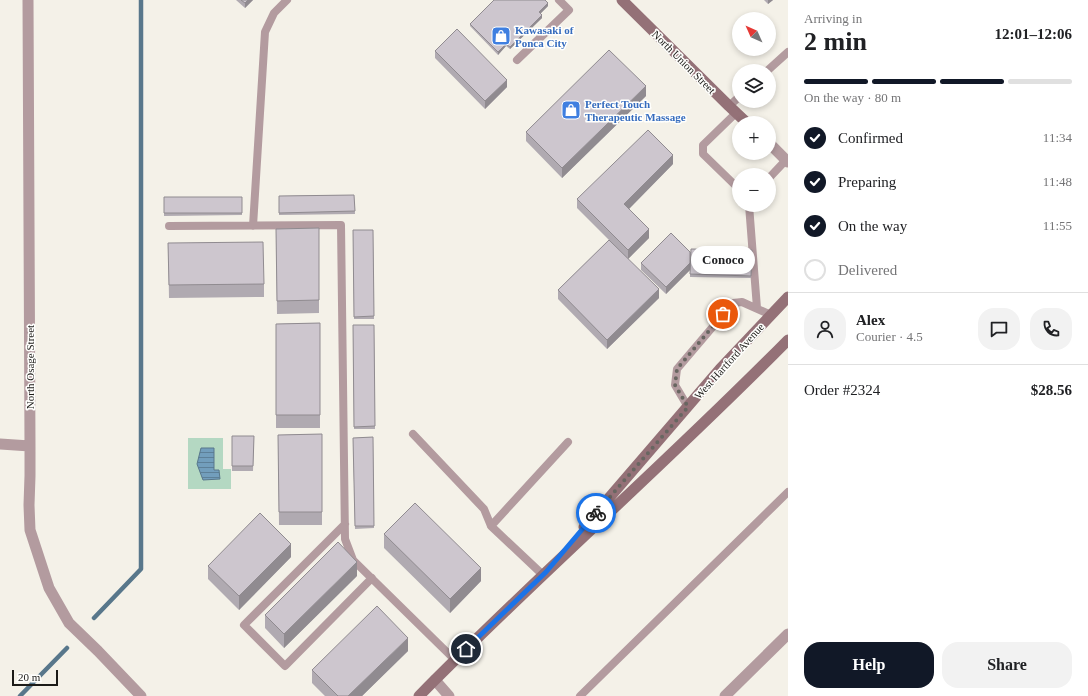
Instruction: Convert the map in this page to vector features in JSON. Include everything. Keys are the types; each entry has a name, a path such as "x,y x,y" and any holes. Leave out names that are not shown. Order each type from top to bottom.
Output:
{"main road":[{"name":"North Union Street","path":"622,0 740,116"},
{"name":"West Hartford Avenue","path":"545,573 720,369 788,297"},
{"name":"West Hartford Avenue","path":"419,696 545,573 742,387 788,340"}],"street":[{"name":"North Osage Street","path":"28,0 30,446 28,505 30,530 49,588 69,623 142,696"},
{"path":"776,150 787,161"},
{"path":"0,444 30,446"},
{"path":"725,696 788,634"},
{"path":"435,680 449,696"}],"lane":[{"path":"254,226 265,32 274,13 287,0"},
{"path":"518,60 569,10 559,0"},
{"path":"775,64 788,52"},
{"path":"732,109 702,145 703,154 732,182"},
{"path":"776,171 787,161"},
{"path":"750,212 757,308"},
{"path":"169,226 341,225 345,539 353,560 455,660"},
{"path":"688,407 675,385 677,369 733,303 742,302 771,315"},
{"path":"414,434 484,509 491,526 545,573"},
{"path":"491,526 568,442"},
{"path":"580,696 788,492"},
{"path":"345,524 244,625 285,666 372,578"}],"green space":[{"path":"188,438 223,438 223,469 231,469 231,489 188,489"}],"water":[{"path":"201,448 214,448 214,470 219,470 220,479 203,480 197,464"}],"building":[{"path":"241,0 248,0 245,3"},
{"name":"Kawasaki of Ponca City","path":"494,0 545,0 548,3 539,12 542,15 510,47 506,44 498,52 470,24"},
{"path":"457,29 507,80 485,101 435,51"},
{"path":"609,50 646,86 562,168 526,132"},
{"path":"648,130 673,155 624,204 649,229 628,250 577,199"},
{"path":"354,195 355,211 279,213 279,196"},
{"path":"164,197 242,197 242,213 164,213"},
{"path":"319,228 319,300 277,301 276,229"},
{"path":"353,230 373,230 374,316 354,317"},
{"path":"671,233 690,252 690,263 666,287 641,263"},
{"path":"609,240 659,289 607,340 558,290"},
{"path":"263,242 264,284 169,285 168,243"},
{"path":"691,249 752,250 751,276 690,274"},
{"path":"320,323 320,415 276,415 276,324"},
{"path":"353,325 374,325 375,426 354,427"},
{"path":"322,434 322,512 279,512 278,435"},
{"path":"232,436 254,436 253,466 232,466"},
{"path":"373,437 374,526 355,526 353,438"},
{"path":"415,503 481,568 450,599 384,534"},
{"path":"260,513 291,544 239,596 208,566"},
{"path":"338,542 357,562 284,634 265,615"},
{"path":"377,606 408,638 348,696 338,696 312,670"}],"waterway":[{"path":"94,618 141,569 141,0"},
{"path":"20,696 67,648"}],"way so far":[{"path":"596,513 688,407 675,385 677,369 723,314"}],"place":[{"name":"Kawasaki of Ponca City","path":"501,36"},
{"name":"Perfect Touch Therapeutic Massage","path":"571,110"},
{"name":"Conoco","path":"723,314"}],"route":[{"path":"466,649 546,572 596,513"}]}
